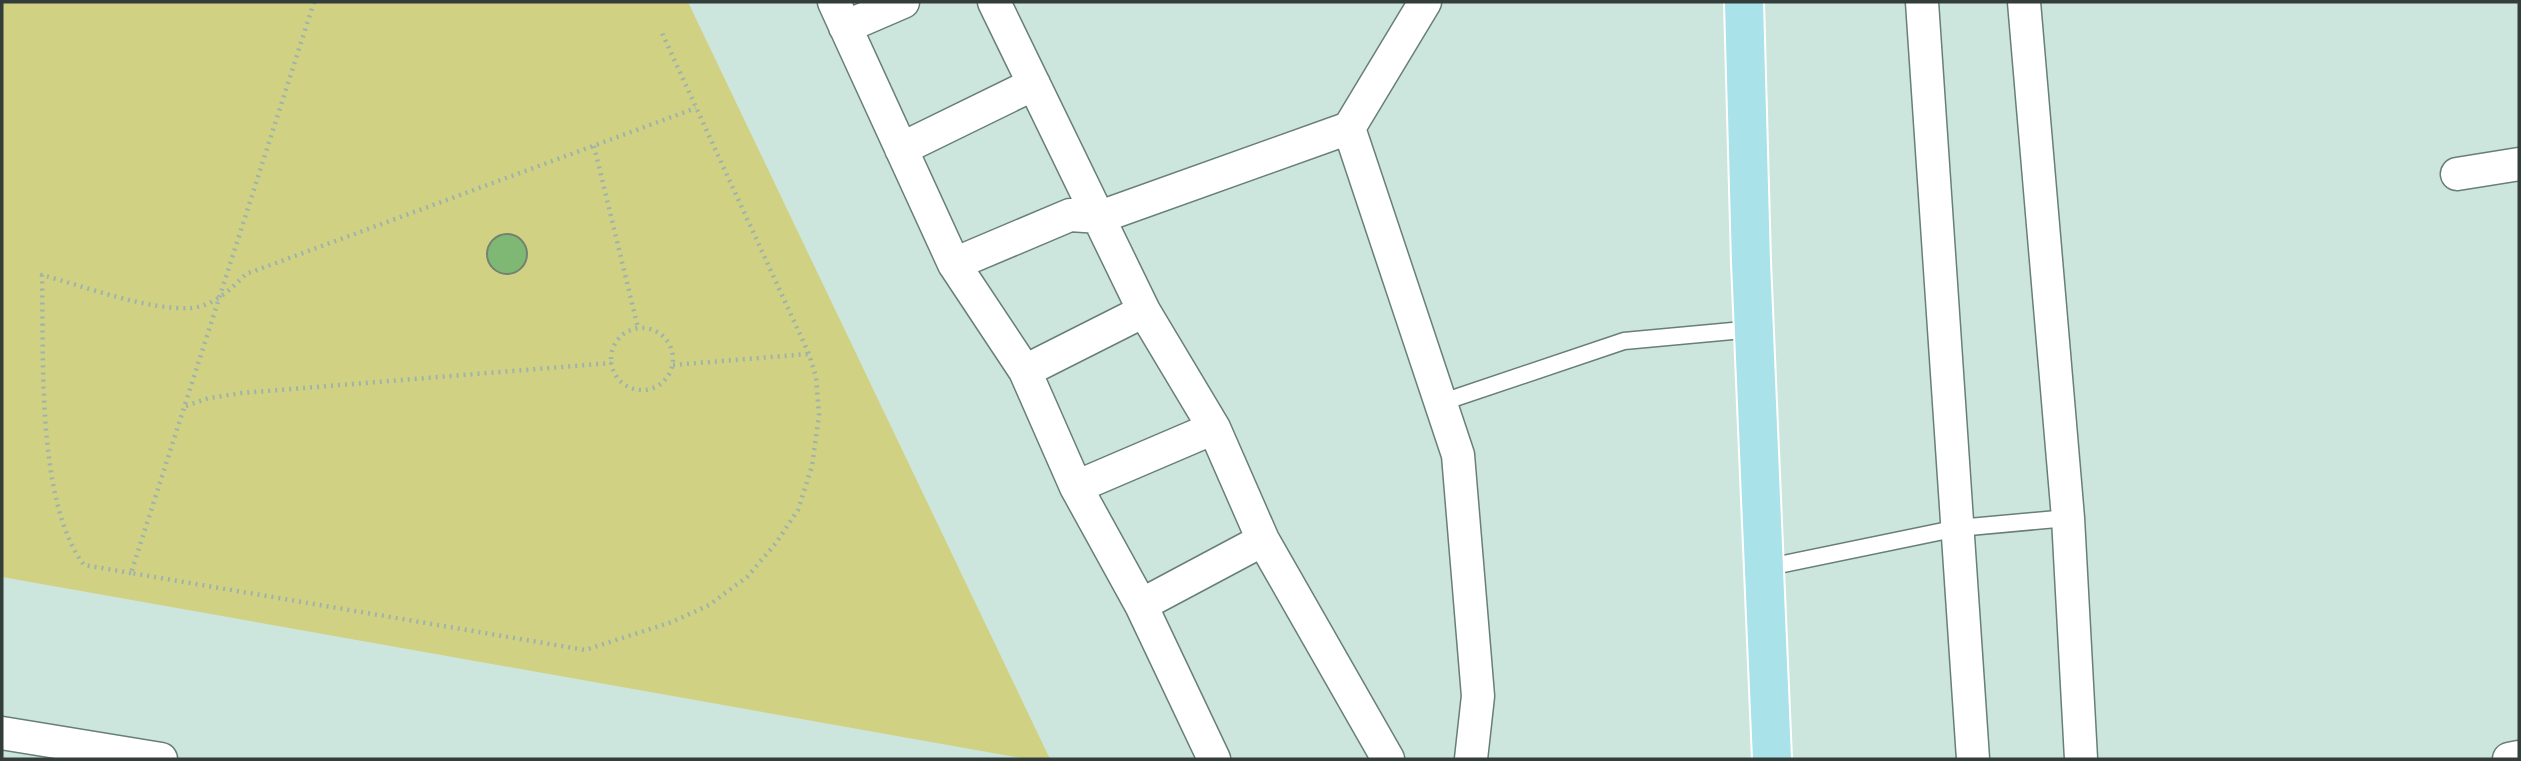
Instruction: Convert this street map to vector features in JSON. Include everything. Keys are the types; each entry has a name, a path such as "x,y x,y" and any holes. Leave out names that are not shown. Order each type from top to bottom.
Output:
{"main road":[{"path":"1744,2 1772,759"}],"street":[{"path":"903,2 840,15 954,264 1025,371 1076,487 1141,605 1214,759"},
{"path":"994,2 1144,311 1214,428 1263,540 1388,759"},
{"path":"954,264 1070,215 1100,217 1349,128 1425,2"},
{"path":"1922,2 1973,759"},
{"path":"2024,2 2068,518 2081,759"},
{"path":"901,149 1034,84"},
{"path":"1349,128 1458,454 1478,696 1471,759"},
{"path":"2457,174 2519,164"},
{"path":"1025,371 1144,311"},
{"path":"1076,487 1214,428"},
{"path":"1141,605 1263,540"},
{"path":"2,733 161,759"},
{"path":"2509,759 2519,757"}],"lane":[{"path":"1440,403 1624,341 1754,329"},
{"path":"1764,568 1958,528 2068,518"}],"path":[{"path":"131,573 314,2"},
{"path":"662,33 809,354 816,377 819,415 812,466 798,510 747,578 709,605 585,650 84,565 70,546 61,517 50,445 42,275 160,306 193,308 220,298 246,274 696,108"},
{"path":"594,146 638,328"},
{"path":"638,328 656,331 665,337 671,347 673,365 662,384 640,391 629,388 618,380 611,363 612,349 619,338 638,328"},
{"path":"673,365 809,354"},
{"path":"185,407 209,398 242,393 611,363"}],"shaded area":[{"path":"2,2 688,2 1050,759 1027,759 2,577"}],"building":[{"path":"507,234 521,240 527,254 521,268 507,274 493,268 487,254 493,240"}]}
